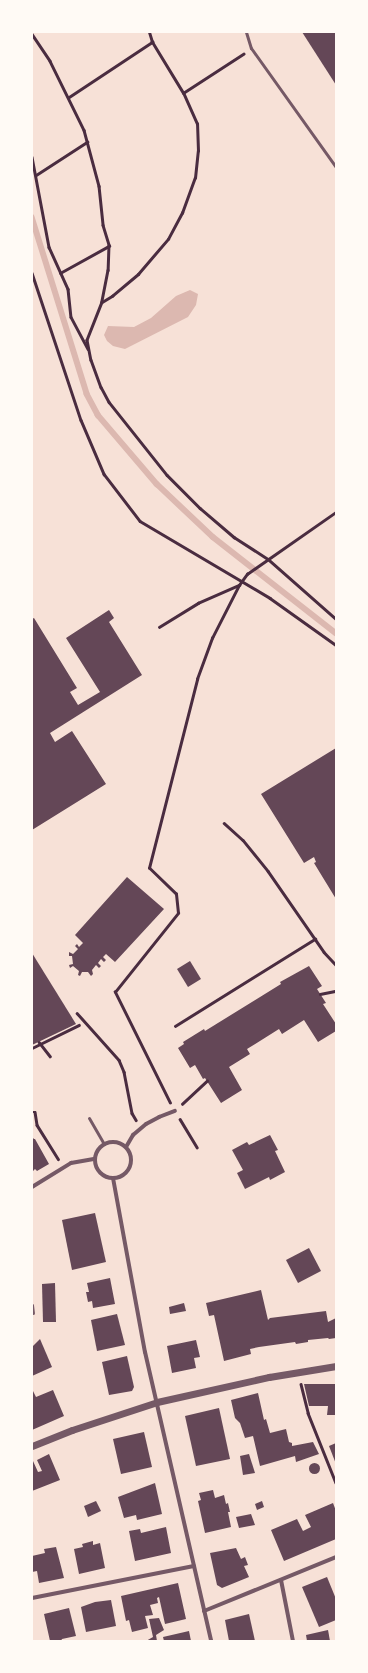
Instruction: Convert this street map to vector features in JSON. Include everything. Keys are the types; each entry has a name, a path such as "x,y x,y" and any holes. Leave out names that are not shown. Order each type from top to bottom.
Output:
{"street":[{"path":"126,1147 133,1136 141,1129 159,1117 175,1112"},
{"path":"115,1141 126,1147 131,1157 129,1169 125,1174 113,1178 102,1174 98,1170 94,1159 99,1148 104,1144 115,1141"},
{"path":"32,1186 71,1163 94,1159"},
{"path":"113,1178 145,1352 211,1641"},
{"path":"32,1446 72,1430 157,1402 269,1377 336,1366"},
{"path":"204,1611 336,1557"},
{"path":"32,1598 194,1566"},
{"path":"281,1580 293,1641"}],"lane":[{"path":"246,32 251,48 336,167"},
{"path":"88,1118 104,1144"},
{"path":"32,1305 33,1313"}],"path":[{"path":"102,302 138,274 168,239 182,213 195,178 198,151 197,124 183,93 152,42 149,32"},
{"path":"32,34 50,61 84,130 99,186 103,225 109,246 108,270 102,302 87,340 96,373 109,402 167,475 200,508 234,537 268,559 336,619"},
{"path":"69,97 152,42"},
{"path":"183,93 251,48"},
{"path":"36,175 87,142"},
{"path":"32,157 49,247 68,289 71,317 89,350"},
{"path":"60,273 109,246"},
{"path":"32,273 81,420 104,474 140,521 270,598 336,646"},
{"path":"197,1147 175,1112 115,992 178,913 176,894 149,868 197,679 212,638 247,574 336,512"},
{"path":"159,627 198,603 240,585"},
{"path":"224,823 243,840 268,871 315,939 336,965"},
{"path":"175,1026 315,939"},
{"path":"320,994 336,991"},
{"path":"77,1013 118,1060 124,1072 132,1114 141,1129"},
{"path":"32,1048 79,1025"},
{"path":"40,1043 50,1056"},
{"path":"175,1112 207,1081"},
{"path":"32,1112 35,1112 37,1125 63,1167"},
{"path":"299,1372 308,1413 336,1483"}],"shaded area":[{"path":"190,290 198,294 196,305 188,317 125,349 113,346 107,341 104,335 108,326 134,327 151,318 176,296"}],"building":[{"path":"302,32 336,32 336,85"},
{"path":"109,610 114,618 109,622 142,675 50,733 55,742 72,731 106,784 32,830 32,619 34,618 77,688 70,692 78,705 100,692 66,638"},
{"path":"336,748 336,899 314,863 316,862 314,857 304,863 261,794"},
{"path":"127,877 164,909 115,962 106,954 103,957 106,960 104,962 101,959 98,963 101,966 99,968 96,965 92,970 93,974 91,976 88,972 82,972 80,976 78,975 79,971 73,966 70,968 69,965 73,964 72,956 69,956 69,952 73,954 78,949 75,946 77,944 79,947 83,943 75,935"},
{"path":"32,953 76,1024 32,1045"},
{"path":"190,961 201,979 188,987 177,969"},
{"path":"309,966 322,986 317,989 326,1003 323,1004 336,1024 336,1031 318,1042 304,1020 282,1034 279,1029 247,1049 250,1054 229,1067 242,1090 221,1103 205,1078 203,1079 195,1065 190,1068 178,1048 184,1044 183,1042 204,1029 205,1031 281,984 280,982"},
{"path":"270,1135 278,1150 275,1151 285,1172 270,1180 269,1177 245,1189 237,1173 243,1170 232,1150 247,1142 249,1145"},
{"path":"32,1137 35,1139 49,1164 37,1171 35,1169 32,1172"},
{"path":"95,1213 106,1262 72,1270 62,1220"},
{"path":"309,1248 321,1271 298,1283 286,1260"},
{"path":"110,1278 115,1304 93,1308 92,1301 88,1302 86,1292 89,1292 87,1283"},
{"path":"55,1283 56,1322 43,1322 42,1284"},
{"path":"261,1290 268,1320 270,1318 326,1311 328,1322 336,1318 336,1338 308,1340 308,1342 296,1344 295,1342 259,1347 250,1349 251,1354 224,1361 214,1315 209,1316 206,1303"},
{"path":"184,1303 186,1311 170,1314 169,1307"},
{"path":"117,1314 125,1345 97,1351 91,1320"},
{"path":"40,1339 52,1367 32,1376 32,1347"},
{"path":"196,1340 200,1357 194,1358 196,1368 172,1373 167,1346"},
{"path":"127,1356 134,1387 132,1391 109,1395 102,1362"},
{"path":"304,1384 336,1384 336,1415 327,1415 328,1406 309,1406"},
{"path":"32,1389 36,1397 53,1390 64,1416 32,1430"},
{"path":"258,1393 264,1420 266,1419 270,1433 286,1429 289,1442 292,1443 292,1446 313,1442 319,1454 296,1462 295,1456 260,1466 253,1436 245,1438 240,1423 235,1418 231,1400"},
{"path":"219,1408 230,1459 196,1466 185,1416"},
{"path":"144,1432 152,1467 121,1474 113,1439"},
{"path":"336,1443 336,1464 329,1446"},
{"path":"49,1454 60,1480 32,1491 32,1462 33,1461 38,1472 42,1471 37,1460"},
{"path":"249,1454 255,1473 243,1475 240,1456"},
{"path":"312,1463 316,1463 318,1464 318,1472 312,1473 309,1470 309,1466"},
{"path":"155,1483 162,1514 137,1520 136,1515 124,1518 118,1497"},
{"path":"213,1490 215,1498 224,1495 226,1504 228,1503 231,1527 205,1533 198,1501 201,1500 199,1493"},
{"path":"96,1501 101,1511 88,1517 84,1506"},
{"path":"262,1501 264,1507 257,1510 255,1504"},
{"path":"333,1503 336,1511 336,1539 284,1561 271,1530 297,1519 303,1531 311,1527 305,1515"},
{"path":"251,1514 255,1525 239,1528 236,1517"},
{"path":"166,1527 171,1553 135,1561 129,1531 140,1529 141,1533"},
{"path":"93,1541 93,1545 100,1543 105,1568 79,1574 74,1549 83,1547 82,1544"},
{"path":"56,1547 64,1578 39,1583 37,1571 32,1572 32,1556 45,1553 44,1549"},
{"path":"236,1548 241,1559 245,1557 248,1565 244,1566 249,1577 222,1588 217,1585 210,1553"},
{"path":"327,1577 336,1599 336,1620 319,1627 302,1587"},
{"path":"178,1583 186,1619 165,1624 159,1597 157,1598 158,1603 150,1605 153,1615 145,1616 148,1628 132,1632 129,1620 126,1621 121,1596"},
{"path":"111,1600 116,1626 86,1632 81,1607 95,1602"},
{"path":"69,1608 76,1636 62,1639 61,1641 50,1641 44,1614"},
{"path":"249,1614 255,1641 229,1641 225,1620"},
{"path":"159,1618 164,1630 156,1635 157,1641 146,1641 153,1637 149,1619"},
{"path":"328,1630 330,1641 307,1641 306,1635"},
{"path":"189,1631 191,1641 164,1641 163,1637"}],"waterway":[{"path":"32,217 87,394 98,415 157,484 213,537 336,633"}]}
